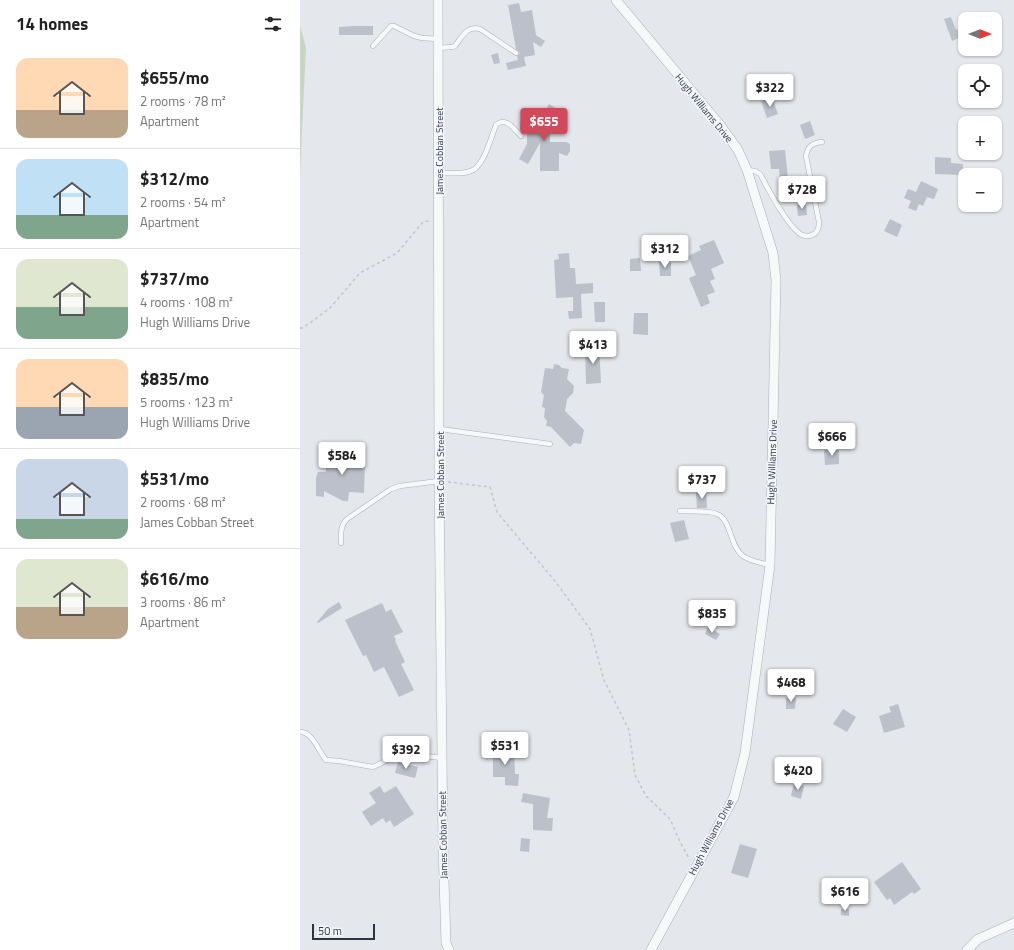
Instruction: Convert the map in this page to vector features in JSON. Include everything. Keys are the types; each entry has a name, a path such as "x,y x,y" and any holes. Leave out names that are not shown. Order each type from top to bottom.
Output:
{"street":[{"name":"James Cobban Street","path":"438,0 442,758 445,935 449,950"},
{"name":"Hugh Williams Drive","path":"616,0 720,125 738,150 773,253 776,280 770,565 745,753 734,797 651,950"},
{"path":"968,950 978,939 1014,923"}],"lane":[{"path":"373,46 391,26 414,36 452,47 455,46 468,30 475,28 480,29 516,54"},
{"path":"439,173 464,172 473,170 481,162 496,125 499,122 508,123 521,136"},
{"path":"746,170 755,171 760,174 788,222 798,232 802,235 812,235 819,229 819,222 806,156 811,145 822,142"},
{"path":"440,429 550,444"},
{"path":"341,543 341,528 343,523 391,489 400,486 440,481"},
{"path":"680,511 720,514 724,520 736,550 742,556 750,560 770,565"},
{"path":"300,732 303,731 309,735 320,754 326,760 372,767 400,754 442,758"}],"path":[{"path":"300,328 304,328 330,308 360,274 397,253 423,222 439,219"},
{"path":"440,481 490,486 497,512 556,581 590,629 604,680 629,730 635,775 646,796 670,819 694,869"}],"green space":[{"path":"300,25 306,48 300,174"}],"building":[{"path":"519,3 521,12 532,10 536,35 545,41 541,47 533,42 535,55 524,57 526,66 508,70 506,63 518,60 517,56 520,53 516,49 508,5"},
{"path":"951,17 956,30 958,29 958,38 952,41 944,19"},
{"path":"373,26 373,35 339,35 339,27"},
{"path":"498,53 500,63 494,64 491,55"},
{"path":"761,87 765,97 760,99 755,90"},
{"path":"772,97 778,114 767,118 761,101"},
{"path":"549,104 562,112 550,133 550,142 566,142 570,144 570,151 567,156 559,153 559,171 540,171 540,143 528,164 519,159 527,144 527,132 522,132 520,129 520,123 543,124 543,115"},
{"path":"810,121 815,135 805,139 800,125"},
{"path":"785,150 788,179 780,179 779,169 771,169 769,151"},
{"path":"935,157 951,158 951,163 963,164 963,168 958,168 958,175 935,174"},
{"path":"921,181 938,189 934,199 927,197 923,206 919,204 916,211 908,208 911,201 904,198 908,189 916,192"},
{"path":"806,204 807,215 798,216 797,205"},
{"path":"890,219 902,225 897,237 884,231"},
{"path":"714,240 724,263 711,269 715,279 710,281 715,292 707,295 710,303 701,307 689,278 696,275 688,256 701,250 699,246"},
{"path":"569,253 570,268 575,268 576,284 593,283 593,293 581,294 582,318 569,319 568,311 573,311 573,297 556,298 554,260 559,259 558,254"},
{"path":"640,258 641,271 630,271 630,259"},
{"path":"659,262 671,262 671,276 660,276"},
{"path":"594,302 605,302 605,322 595,322"},
{"path":"634,313 648,313 648,335 633,334"},
{"path":"599,345 601,383 586,384 585,346"},
{"path":"554,364 559,365 562,368 569,369 567,379 574,386 573,393 567,399 565,411 584,430 581,444 574,443 570,447 551,427 546,426 547,421 544,417 545,408 542,407 544,395 541,392 545,368 553,369"},
{"path":"824,450 839,450 839,464 825,465"},
{"path":"342,452 357,453 357,460 365,460 364,493 349,492 348,501 343,501 324,491 324,497 316,496 316,478 318,472 326,472 326,453 341,454"},
{"path":"706,492 707,508 697,508 696,493"},
{"path":"684,520 689,539 675,542 670,523"},
{"path":"339,602 342,608 318,623 317,622 328,609"},
{"path":"382,603 386,612 391,609 403,632 394,636 405,662 401,664 414,690 399,697 384,667 374,672 366,655 363,656 345,620"},
{"path":"708,627 720,634 716,640 705,634"},
{"path":"786,698 796,698 795,709 786,709"},
{"path":"898,704 905,727 884,733 879,716 891,712 889,707"},
{"path":"843,709 856,717 847,732 833,724"},
{"path":"514,748 515,774 519,774 518,786 505,785 505,777 493,777 493,749"},
{"path":"398,762 418,767 415,778 395,773"},
{"path":"794,783 804,786 801,799 791,796"},
{"path":"380,786 384,793 396,786 414,814 394,827 390,820 386,823 383,818 371,826 362,812 376,803 369,793"},
{"path":"523,793 550,798 547,818 553,818 552,831 533,830 533,804 521,802"},
{"path":"521,838 530,839 529,852 520,851"},
{"path":"740,844 757,849 748,878 731,873"},
{"path":"902,862 921,889 914,894 912,892 894,905 890,898 887,900 874,882"},
{"path":"841,909 849,909 849,916 841,915"}]}
